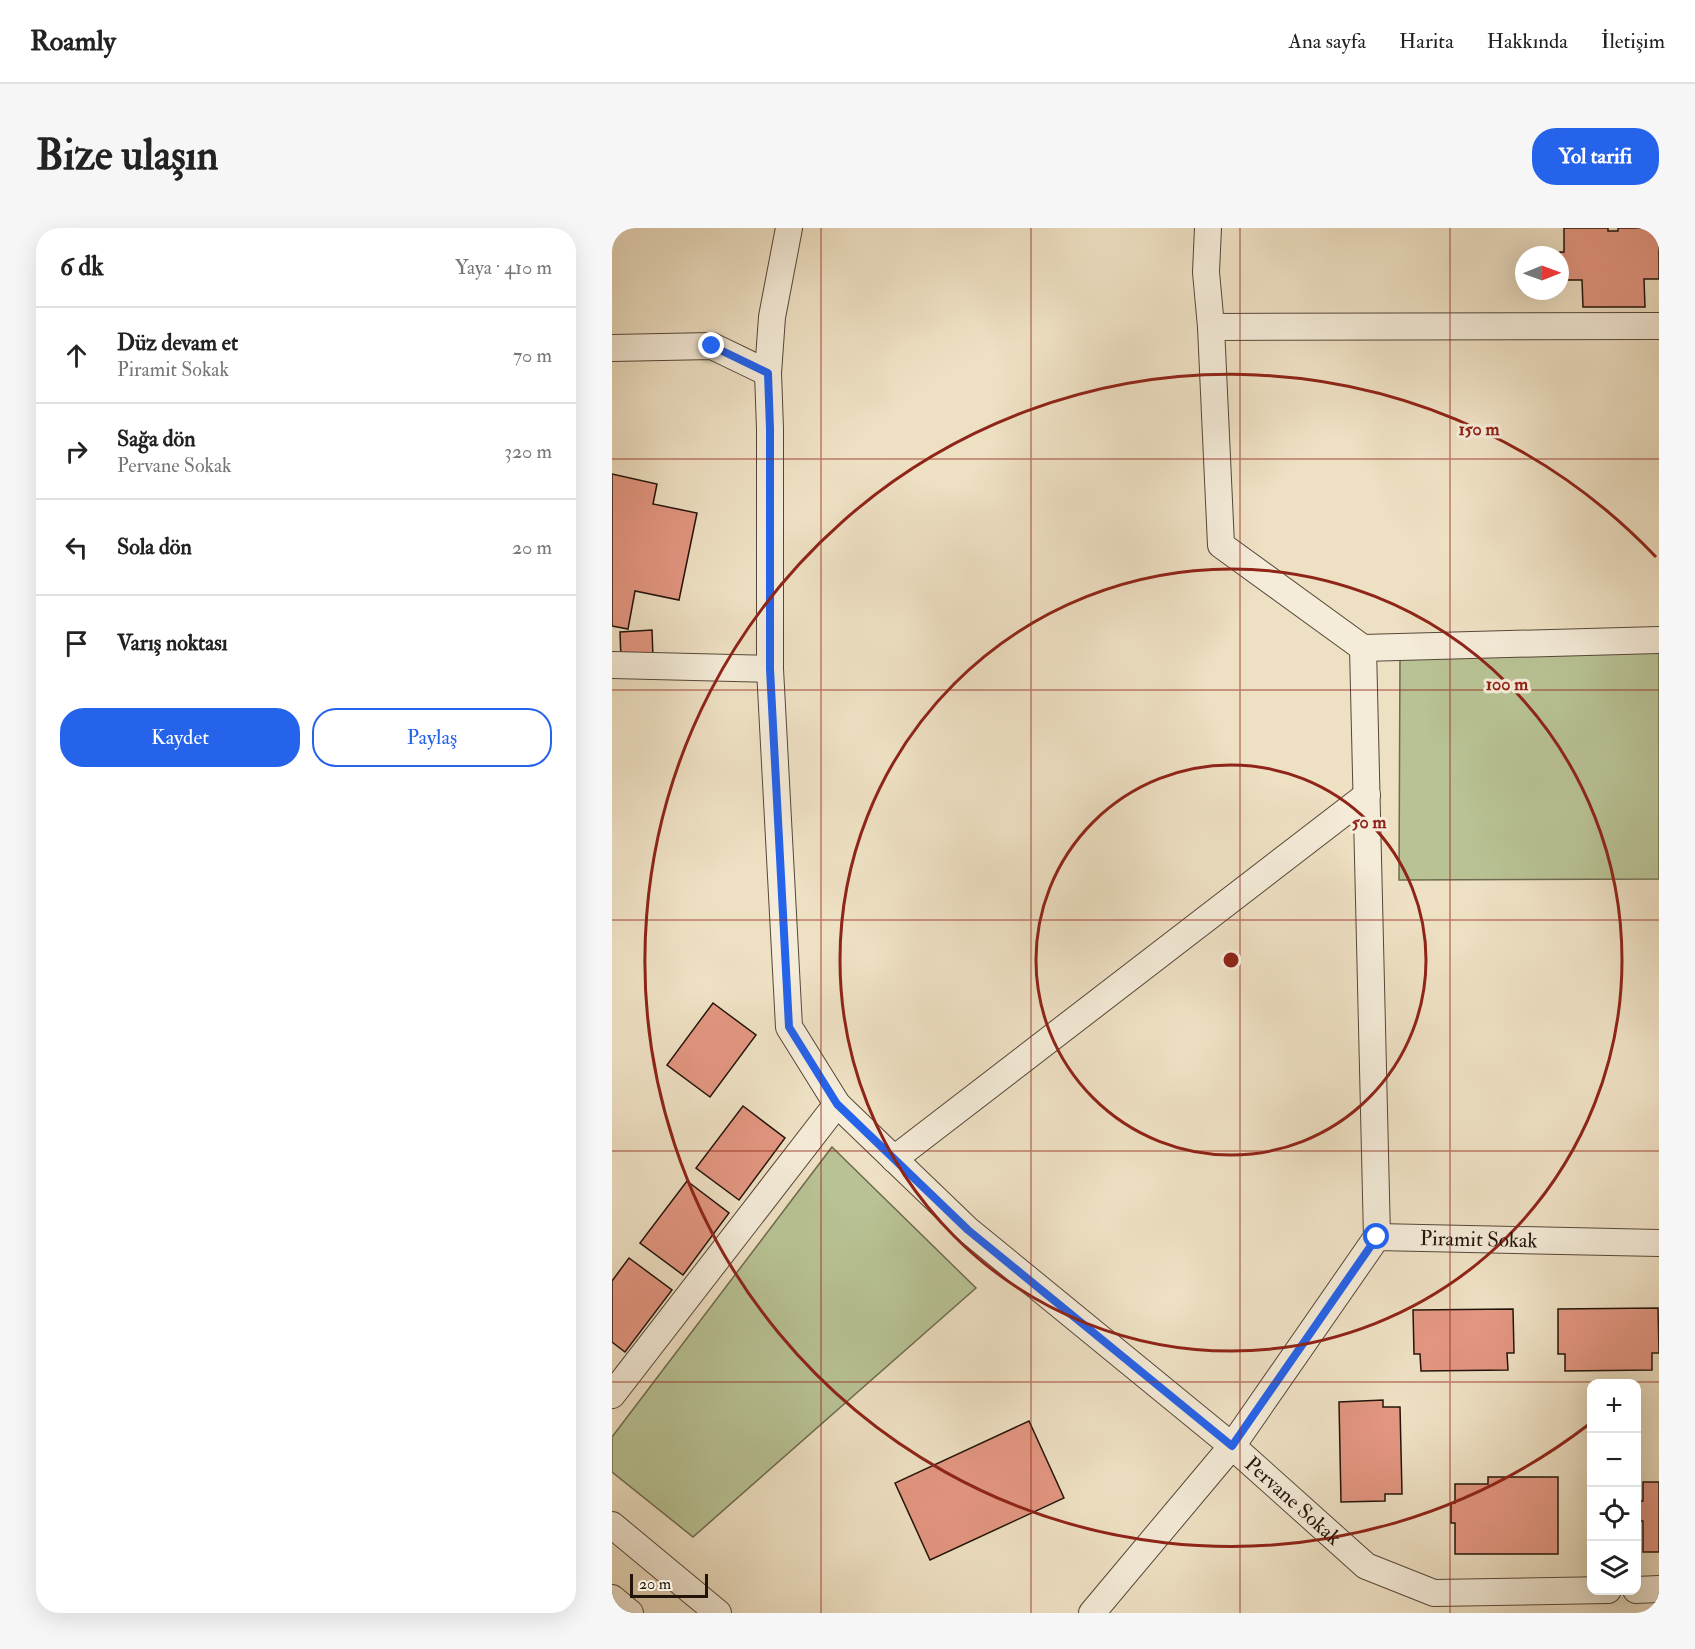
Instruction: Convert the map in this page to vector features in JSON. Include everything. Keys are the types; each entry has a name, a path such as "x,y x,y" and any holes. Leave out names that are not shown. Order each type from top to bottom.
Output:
{"street":[{"name":"Pervane Sokak","path":"789,228 772,316 768,373 770,669 789,1027 837,1104 968,1230 1232,1446 1366,1566 1434,1593 1587,1590"},
{"path":"1208,228 1206,272 1211,327 1221,545 1364,648 1659,640"},
{"path":"1211,327 1659,326"},
{"path":"612,348 712,346 768,373"},
{"path":"1092,1613 1232,1446 1377,1237 1364,648"},
{"path":"612,665 770,669"},
{"path":"894,1159 1367,795"},
{"path":"612,1395 837,1104"},
{"name":"Piramit Sokak","path":"1377,1237 1659,1243"},
{"path":"612,1525 718,1613"},
{"path":"1641,1590 1659,1589"},
{"path":"612,1598 630,1613"}],"green space":[{"path":"1659,651 1659,879 1399,880 1400,655"},
{"path":"832,1147 976,1288 693,1537 612,1472 612,1437"}],"building":[{"path":"1564,228 1608,228 1608,231 1618,231 1618,228 1659,228 1659,279 1644,279 1645,307 1583,307 1582,280 1569,280 1569,246 1564,246"},
{"path":"612,474 657,484 653,504 697,513 679,600 635,591 628,629 612,626"},
{"path":"652,630 653,658 621,660 620,632"},
{"path":"713,1003 756,1035 710,1097 667,1065"},
{"path":"743,1106 785,1138 739,1200 696,1168"},
{"path":"687,1181 729,1213 683,1275 640,1243"},
{"path":"629,1258 672,1290 625,1352 612,1342 612,1281"},
{"path":"1658,1308 1659,1353 1652,1353 1652,1370 1565,1371 1565,1354 1558,1354 1558,1309"},
{"path":"1513,1309 1514,1353 1507,1353 1508,1370 1421,1371 1420,1354 1414,1354 1413,1310"},
{"path":"1383,1400 1383,1407 1400,1407 1402,1494 1385,1494 1385,1501 1341,1502 1339,1402"},
{"path":"1029,1421 1064,1498 930,1560 895,1483"},
{"path":"1488,1477 1558,1477 1558,1554 1455,1554 1455,1523 1451,1523 1451,1503 1455,1503 1455,1484 1488,1484"},
{"path":"1643,1482 1659,1482 1659,1552 1643,1552 1641,1501 1643,1501"}],"route":[{"path":"712,346 768,373 770,669 789,1027 837,1104 968,1230 1232,1446 1377,1237"}]}
